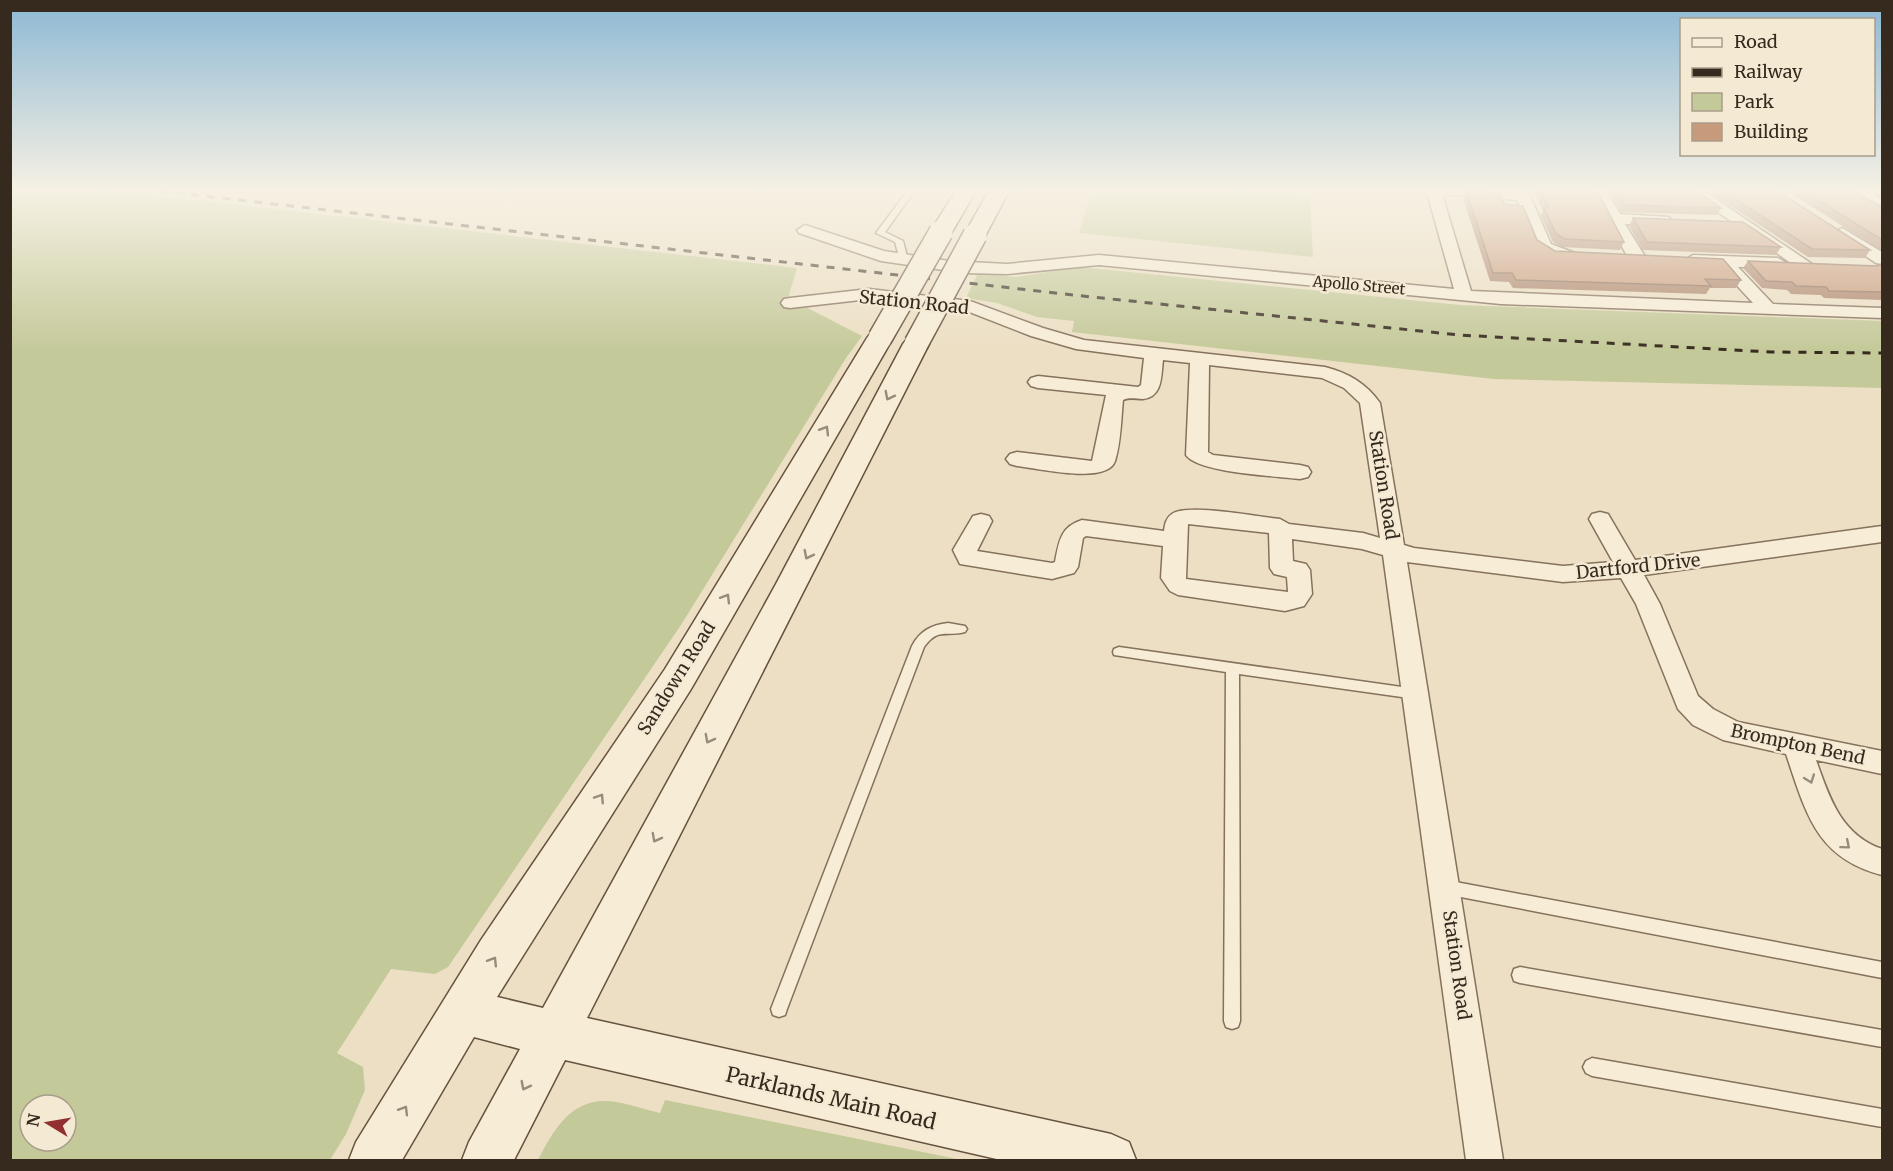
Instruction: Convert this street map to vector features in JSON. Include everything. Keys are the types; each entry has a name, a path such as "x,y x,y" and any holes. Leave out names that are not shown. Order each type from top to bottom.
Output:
{"main road":[{"name":"Sandown Road","path":"374,1161 497,955 678,679 934,244"},
{"path":"486,1161 551,1034 792,584 970,244"},
{"name":"Parklands Main Road","path":"462,1011 551,1034 1111,1161"}],"street":[{"name":"Apollo Street","path":"852,244 881,255 904,260 987,269 1008,269 1061,261 1099,260 1501,299 1882,313"},
{"path":"1450,244 1464,295"},
{"path":"1543,244 1553,252 1581,257"},
{"path":"1628,244 1638,258"},
{"path":"1774,244 1804,264"},
{"path":"1859,244 1863,244"},
{"path":"1859,244 1882,259"},
{"path":"1616,258 1660,259"},
{"path":"1681,260 1826,264"},
{"path":"1724,261 1768,309"},
{"path":"1859,265 1882,264"},
{"name":"Station Road","path":"790,303 869,294 970,306 1063,340 1324,373 1347,382 1365,395 1370,403 1394,549 1484,1161"},
{"path":"1038,382 1142,393 1150,388 1154,353"},
{"path":"1200,358 1197,455 1208,461 1300,472"},
{"path":"1017,459 1090,468 1098,466 1104,462 1114,398 1126,392"},
{"name":"Dartford Drive","path":"1175,540 1178,520 1190,516 1280,527 1280,530 1363,541 1413,556 1563,574 1629,569 1882,534"},
{"name":"Brompton Bend","path":"1600,519 1648,604 1683,694 1694,710 1712,723 1733,732 1882,762"},
{"path":"981,521 965,550 968,558 1052,571 1066,567 1072,535 1082,528 1175,540 1173,578 1182,587 1285,602 1295,600 1300,594 1298,570 1282,568 1280,530"},
{"path":"1797,745 1822,814 1833,833 1855,853 1882,862"}],"lane":[{"path":"900,244 904,260"},
{"path":"780,1009 918,646 928,633 937,629 946,627 961,629"},
{"path":"1119,652 1416,694"},
{"path":"1232,668 1232,1021"},
{"path":"1445,887 1882,970"},
{"path":"1520,975 1882,1039"},
{"path":"1592,1067 1882,1118"}],"green space":[{"path":"10,244 581,244 797,268 788,298 862,336 846,358 681,625 448,967 435,974 391,969 337,1053 363,1067 365,1090 346,1134 330,1160 11,1160"},
{"path":"1183,244 1312,244 1313,257"},
{"path":"1080,267 1460,305 1882,321 1882,388 1494,379 1072,332 1074,321 1037,317 997,303 966,298 978,273 1016,277"},
{"path":"665,1100 962,1160 538,1160 549,1139 563,1120 581,1106 592,1102 611,1101 660,1113"}],"building":[{"path":"1483,244 1543,244 1555,251 1723,259 1741,280 1705,279 1711,286 1516,280 1512,273 1493,273"},
{"path":"1691,244 1776,244 1781,247"},
{"path":"1804,244 1860,244 1870,250 1812,249"},
{"path":"1748,261 1876,266 1882,264 1882,292 1829,291 1826,287 1796,286 1792,282 1766,281"}],"railway":[{"path":"622,244 1073,295 1459,335 1771,352 1882,353"}]}
